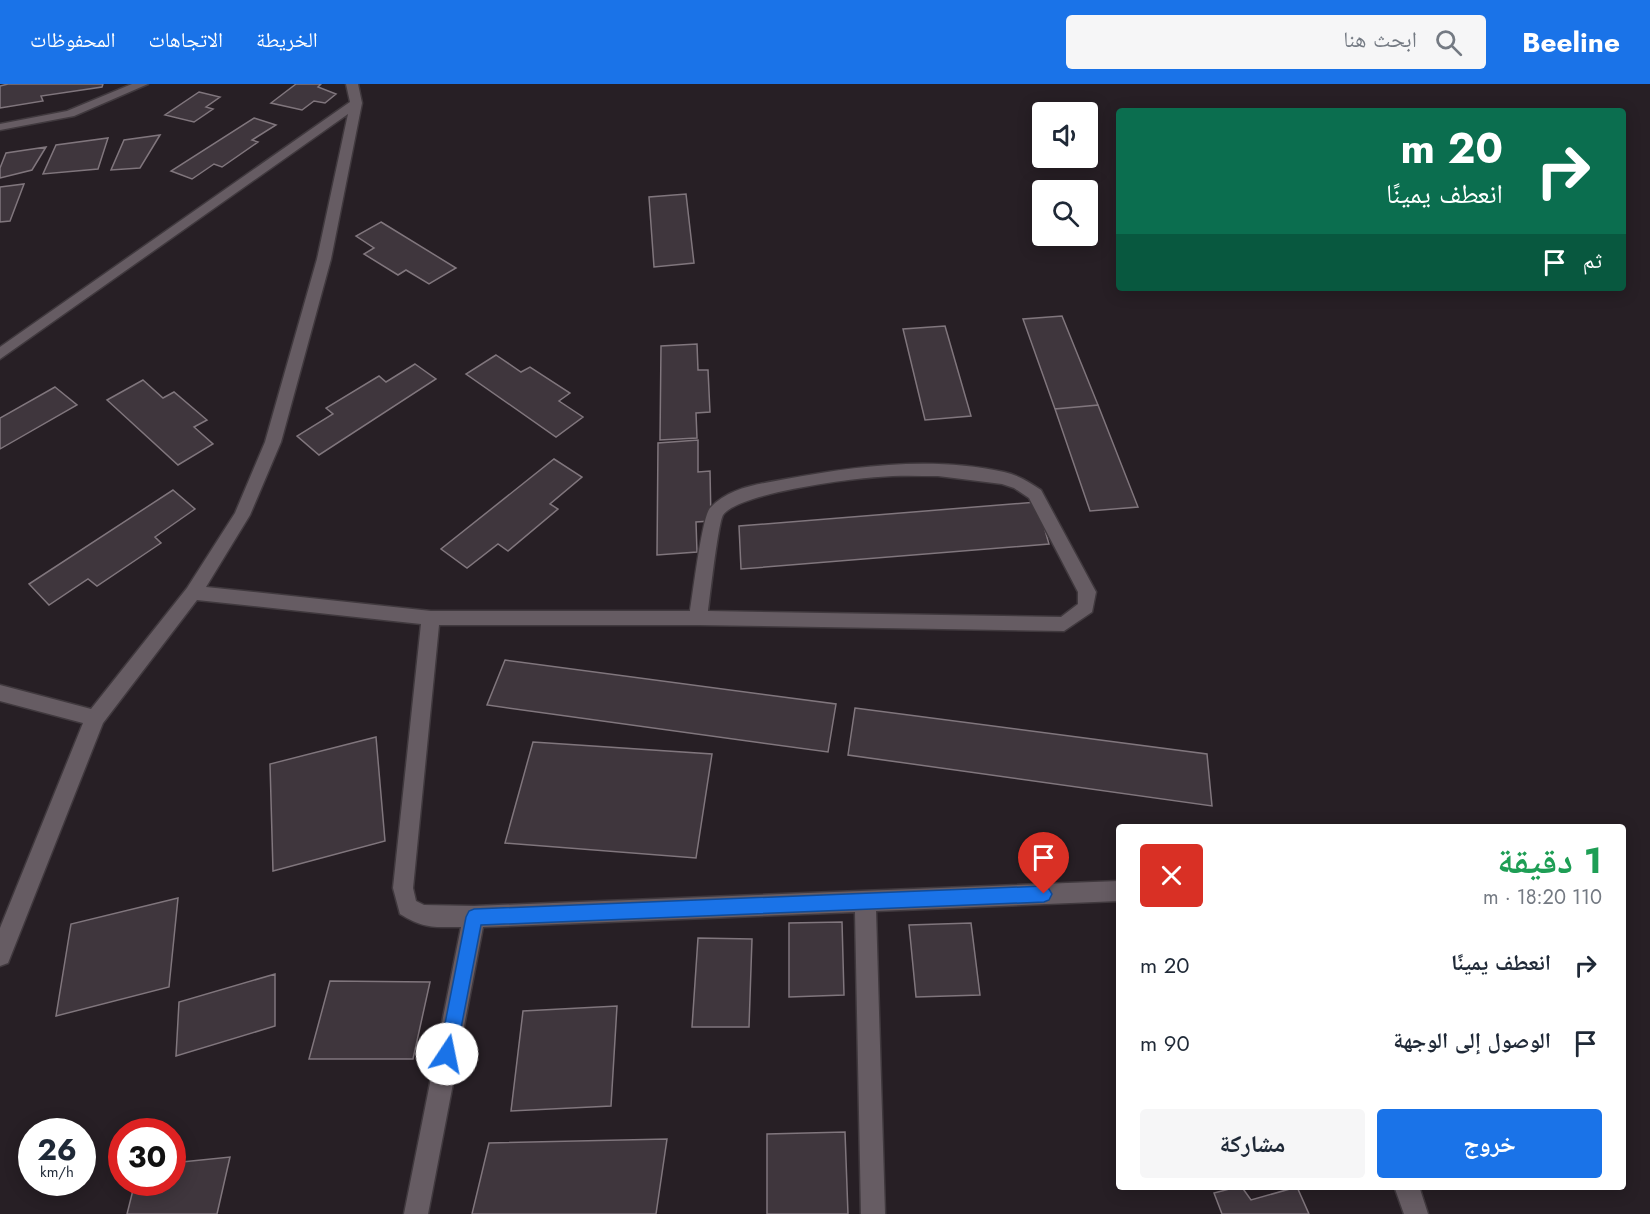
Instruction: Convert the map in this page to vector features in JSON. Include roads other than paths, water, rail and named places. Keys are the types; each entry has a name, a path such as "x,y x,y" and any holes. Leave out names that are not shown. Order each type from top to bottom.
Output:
{"street":[{"path":"0,127 70,114 142,84"},
{"path":"0,954 95,718 193,593 242,515 273,442 324,259 356,103 352,84"},
{"path":"0,354 356,103"},
{"path":"193,593 431,618 698,618 1064,624 1086,607 1087,592 1035,494 1020,484 1003,478 938,470 878,471 823,478 747,493 730,500 715,513 698,618"},
{"path":"431,618 404,888 406,907 422,916 474,917 1116,891"},
{"path":"0,693 95,718"},
{"path":"865,902 873,1214"},
{"path":"416,1214 474,917"},
{"path":"1407,1190 1416,1214"}]}
